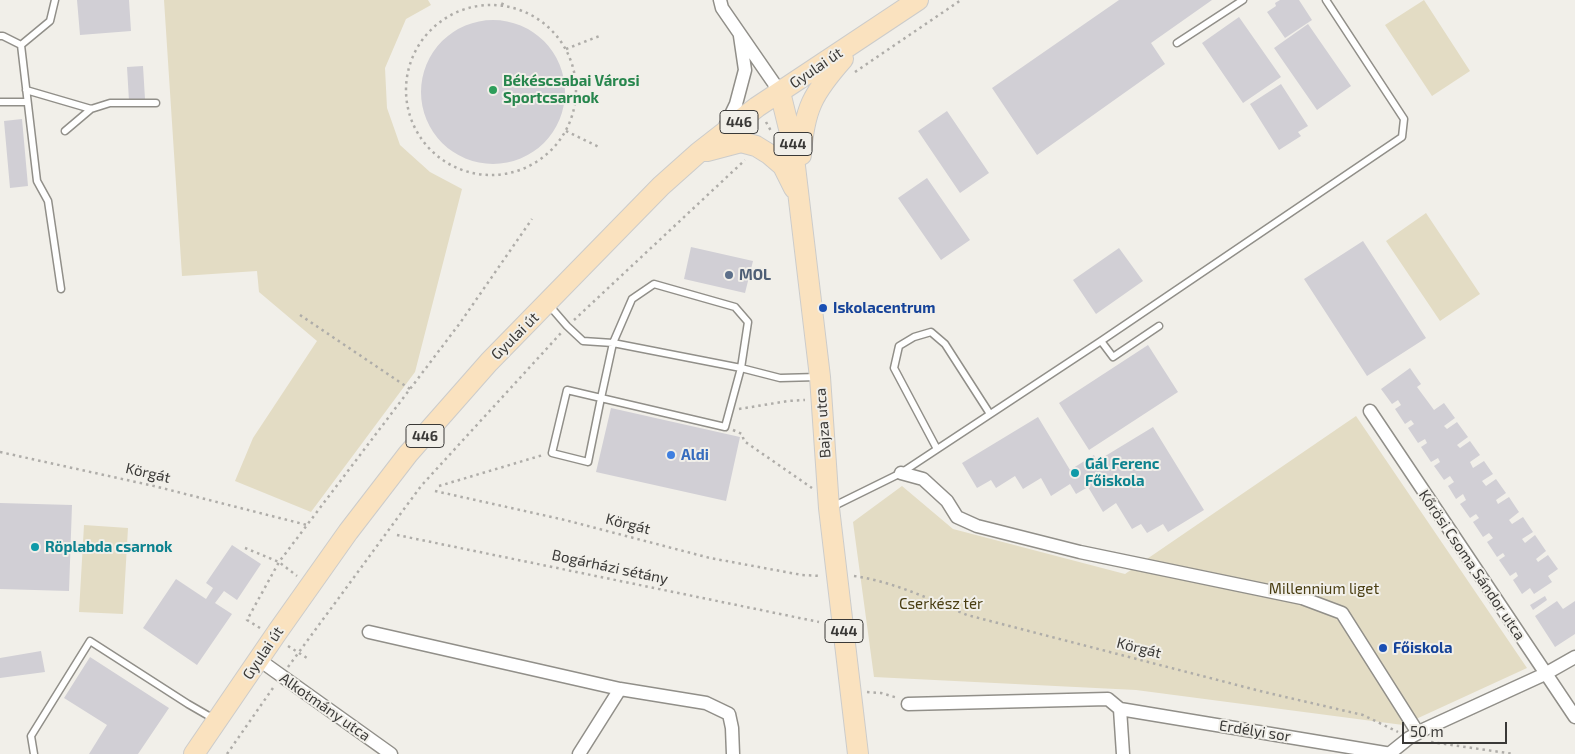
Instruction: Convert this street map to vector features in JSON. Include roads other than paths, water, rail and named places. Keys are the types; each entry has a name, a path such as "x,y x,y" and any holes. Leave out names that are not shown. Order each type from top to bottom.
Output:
{"main road":[{"name":"Gyulai út","path":"194,754 258,659 348,532 408,454 489,362 661,186 698,153 757,107 918,0"},
{"path":"799,197 803,130 811,101 828,76 862,37"},
{"name":"Bajza utca","path":"780,92 792,141 799,197 820,377 829,504 858,754"},
{"path":"698,153 741,142 756,146 769,154 782,166 799,197"}],"street":[{"path":"720,0 722,8 780,92"},
{"path":"720,137 736,104 745,70 739,33"},
{"name":"Kőrösi Csoma Sándor utca","path":"1370,411 1575,717"},
{"path":"901,472 923,479 947,501 957,517 977,526 1080,552 1302,598 1342,613 1418,733"},
{"path":"369,632 620,689 706,703 729,714 732,728 733,754"},
{"path":"1390,754 1418,733 1545,674 1575,657"},
{"name":"Alkotmány utca","path":"258,659 391,754"},
{"path":"579,754 620,689"},
{"path":"908,704 1108,699 1120,709 1123,754"},
{"name":"Erdélyi sor","path":"1120,709 1390,754"}],"lane":[{"path":"21,45 50,21 56,0"},
{"path":"1177,42 1243,0"},
{"path":"829,504 901,472 1101,342 1402,137 1404,119 1326,0"},
{"path":"0,36 21,45"},
{"path":"21,45 36,181 48,201 61,289"},
{"path":"26,90 91,109"},
{"path":"0,102 28,102"},
{"path":"65,131 91,109 110,103 156,103"},
{"path":"741,368 725,427 601,398 567,390 552,453 588,462 601,398 613,344 632,299 654,284 734,307 748,322 741,368"},
{"path":"548,303 567,326 583,341 613,344 741,368 780,378 820,377"},
{"path":"1101,342 1113,357 1159,326"},
{"path":"936,449 894,368 899,346 914,337 931,332 945,344 990,414"},
{"path":"34,754 31,736 90,641 217,721"}],"place":[{"name":"Békéscsabai Városi Sportcsarnok","path":"493,90"},
{"name":"MOL","path":"729,275"},
{"name":"Iskolacentrum","path":"823,308"},
{"name":"Aldi","path":"671,455"},
{"name":"Gál Ferenc Főiskola","path":"1075,473"},
{"name":"Röplabda csarnok","path":"35,547"},
{"name":"Főiskola","path":"1383,648"}],"park label":[{"name":"Millennium liget","path":"1324,589"},
{"name":"Cserkész tér","path":"941,604"}]}
